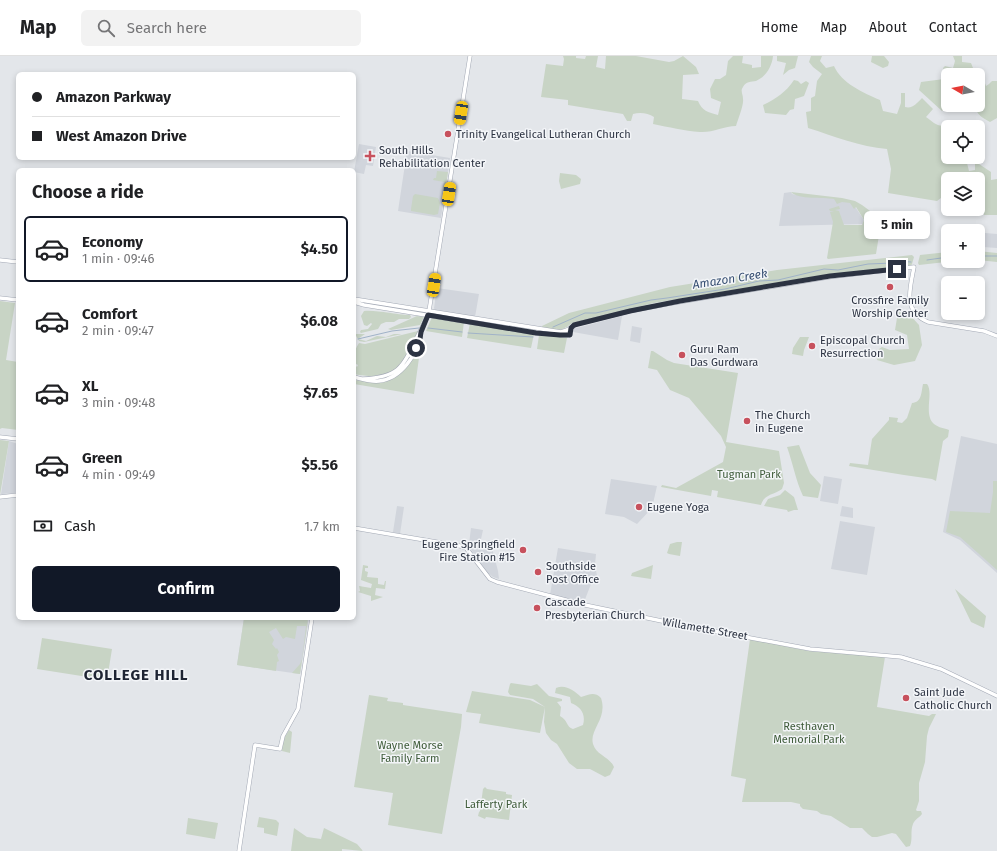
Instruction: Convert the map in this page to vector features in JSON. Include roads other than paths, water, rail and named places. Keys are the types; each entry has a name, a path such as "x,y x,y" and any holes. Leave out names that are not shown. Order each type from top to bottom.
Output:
{"main road":[{"path":"356,377 364,379 380,378 399,369 405,362 429,313 470,56"},
{"path":"0,260 16,262"},
{"path":"561,332 572,327 630,311 680,301 830,276 914,268 909,298 914,311 920,317 928,322 984,331 997,336"},
{"path":"0,298 16,300"},
{"path":"356,301 561,332 570,335"},
{"path":"429,313 536,333 570,335"},
{"path":"570,335 572,327"},
{"path":"0,437 16,439"},
{"path":"0,497 16,495"},
{"name":"Willamette Street","path":"356,528 466,548 493,581 552,597 651,619 810,648 901,657 941,669 997,696"},
{"path":"272,748 277,746 281,740 298,709 312,620"},
{"path":"239,851 255,745 280,749 281,740"},
{"path":"254,755 257,749 261,746"}],"waterway":[{"name":"Amazon Creek","path":"985,256 997,256"},
{"name":"Amazon Creek","path":"927,260 941,258"},
{"name":"Amazon Creek","path":"553,327 585,313 596,313 651,300 725,289 759,281 778,280 824,269 838,270 868,264 893,263 899,261 911,262"},
{"name":"Amazon Creek","path":"358,339 392,331 419,328"},
{"name":"Amazon Creek","path":"428,328 462,332"},
{"name":"Amazon Creek","path":"468,333 533,337"}],"place":[{"name":"Trinity Evangelical Lutheran Church","path":"448,134"},
{"name":"South Hills Rehabilitation Center","path":"370,156"},
{"name":"Crossfire Family Worship Center","path":"890,287"},
{"name":"Episcopal Church Resurrection","path":"812,346"},
{"name":"Guru Ram Das Gurdwara","path":"682,355"},
{"name":"The Church in Eugene","path":"747,421"},
{"name":"Eugene Yoga","path":"639,507"},
{"name":"Eugene Springfield Fire Station #15","path":"523,550"},
{"name":"Southside Post Office","path":"538,572"},
{"name":"Cascade Presbyterian Church","path":"537,608"},
{"name":"Saint Jude Catholic Church","path":"906,698"}],"district":[{"name":"COLLEGE HILL","path":"136,675"}],"park label":[{"name":"Tugman Park","path":"749,474"},
{"name":"Resthaven Memorial Park","path":"809,732"},
{"name":"Wayne Morse Family Farm","path":"410,751"},
{"name":"Lafferty Park","path":"496,804"}]}
